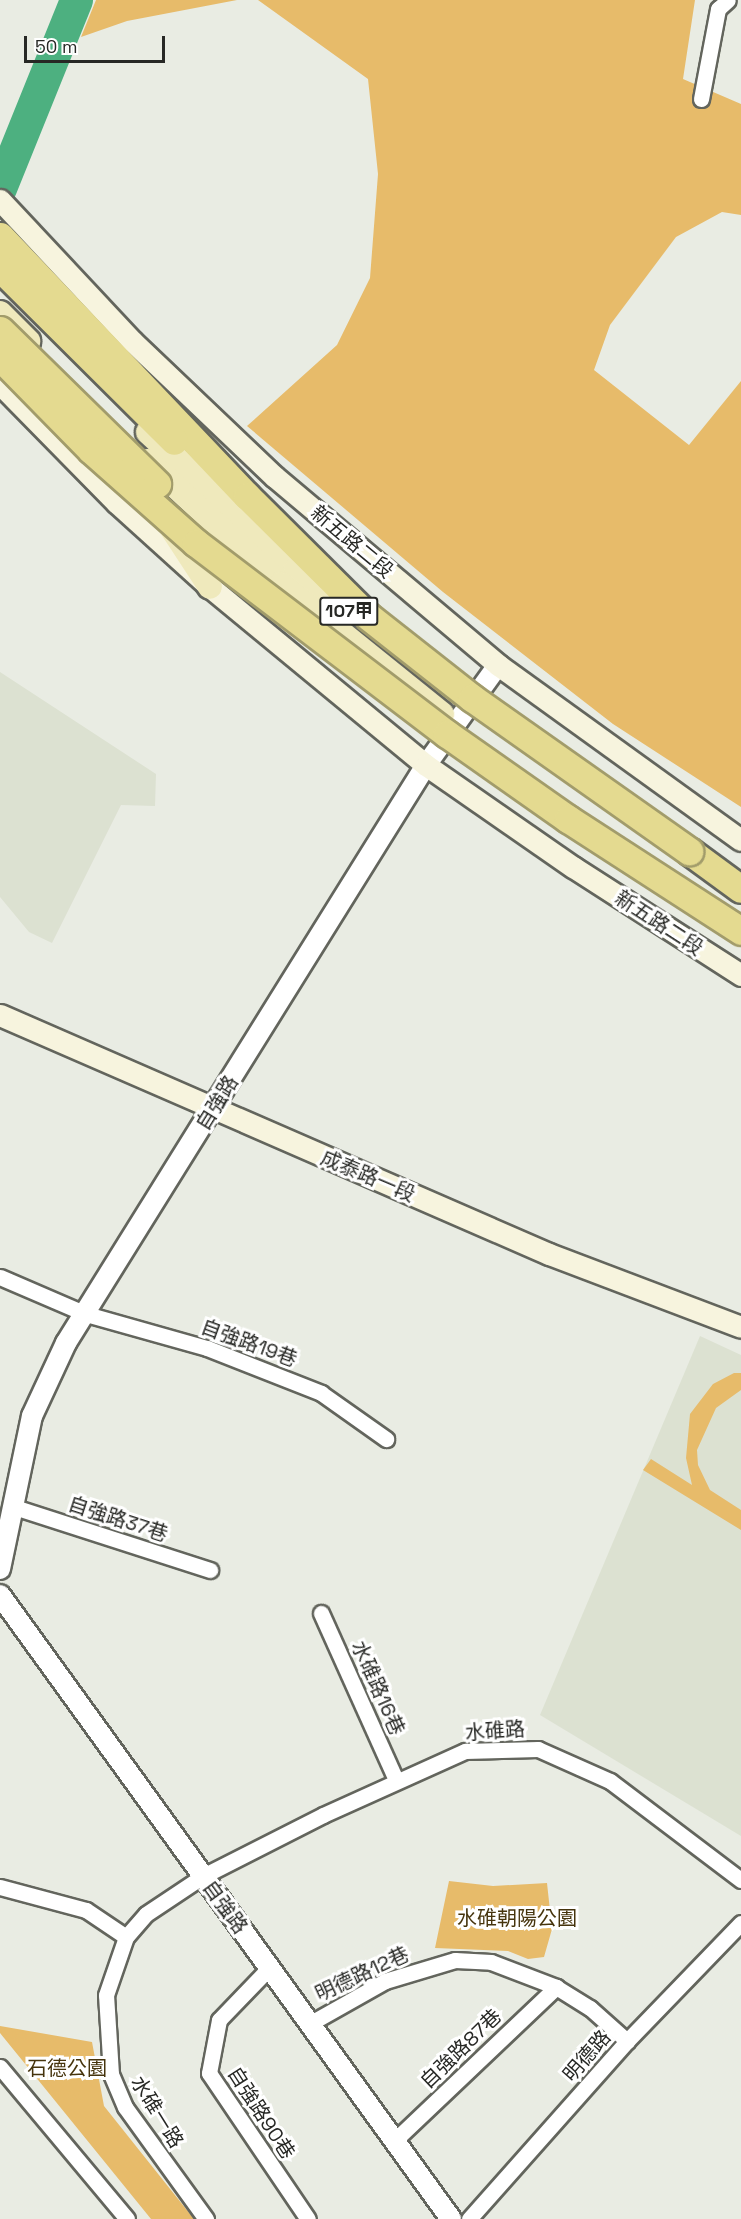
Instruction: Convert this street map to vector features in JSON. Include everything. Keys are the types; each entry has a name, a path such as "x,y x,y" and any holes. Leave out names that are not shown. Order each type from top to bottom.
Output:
{"highway":[{"path":"0,236 247,496 369,617"},
{"path":"0,268 143,412 302,561 472,698 741,889"},
{"path":"0,330 36,370 207,532 346,653 447,734 549,806 741,931"},
{"path":"0,357 91,450 196,543 346,653"},
{"path":"689,851 741,878"}],"main road":[{"name":"新五路二段","path":"0,200 132,341 275,477 498,665 741,840"},
{"name":"107甲","path":"0,281 105,390 296,569 460,715 741,889"},
{"name":"107甲","path":"0,313 221,532 460,715 588,820 741,916"},
{"name":"新五路二段","path":"0,384 117,503 210,587 426,765 573,867 741,975"},
{"path":"90,404 210,587"},
{"name":"成泰路一段","path":"0,1015 213,1110 549,1254 741,1327"}],"street":[{"path":"701,99 718,9 728,0"},
{"name":"自強路","path":"0,1569 32,1416 66,1343 426,765 498,665"},
{"name":"自強路19巷","path":"0,1277 86,1314 207,1348 321,1393 386,1438"},
{"name":"自強路37巷","path":"14,1507 210,1570"},
{"name":"自強路","path":"0,1595 451,2219"},
{"name":"水碓路16巷","path":"321,1614 396,1780"},
{"name":"水碓路","path":"203,1876 396,1780 465,1751 538,1749 610,1781 741,1880"},
{"name":"水碓一路","path":"203,1876 146,1914 126,1937 106,1995 111,2074 124,2107 206,2219"},
{"path":"0,1887 86,1910 126,1937"},
{"name":"明德路","path":"470,2219 627,2041 741,1923"},
{"name":"明德路12巷","path":"309,2024 385,1981 455,1960 491,1962 556,1987 590,2008 627,2041"},
{"name":"自強路90巷","path":"269,1968 219,2020 209,2073 308,2219"},
{"name":"自強路87巷","path":"394,2141 556,1987"},
{"path":"0,2067 127,2219"}],"shaded area":[{"path":"0,672 156,774 155,806 121,805 52,943 29,932 0,897"},
{"path":"700,1336 741,1355 741,1836 540,1715"}],"green space":[{"path":"96,0 237,0 127,21 81,37"},
{"path":"258,0 695,0 683,79 741,104 741,215 722,212 676,237 610,325 594,370 689,445 741,381 741,807 613,724 443,592 247,426 337,345 370,278 378,174 368,79"},
{"path":"734,1373 741,1373 741,1390 716,1408 697,1450 698,1465 710,1490 741,1510 741,1530 643,1470 651,1459 692,1485 686,1458 690,1414 713,1384"},
{"name":"水碓朝陽公園","path":"449,1881 493,1886 547,1883 552,1929 544,1957 528,1959 508,1951 435,1948"},
{"name":"石德公園","path":"0,2026 92,2042 104,2106 194,2219 151,2219 0,2033"}],"waterway":[{"path":"0,188 76,0"}]}
